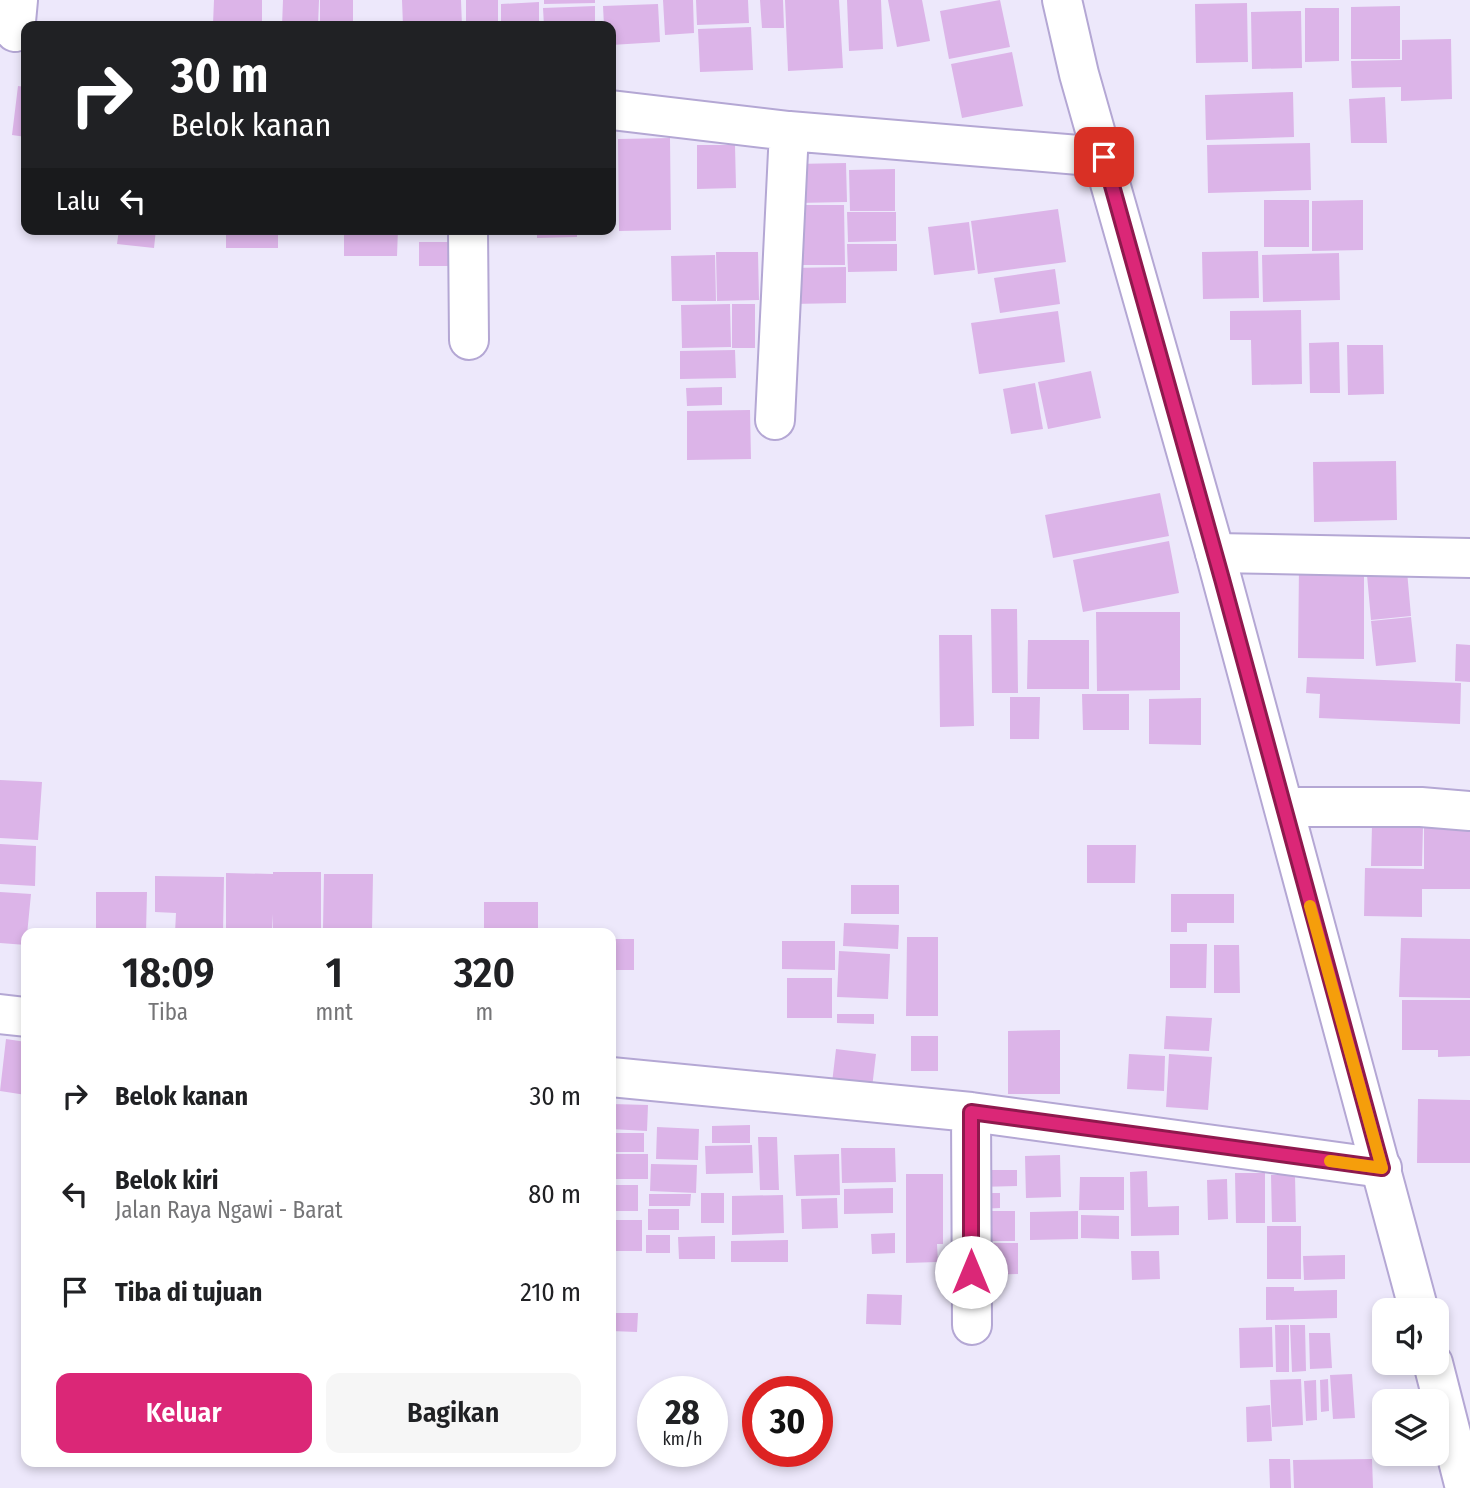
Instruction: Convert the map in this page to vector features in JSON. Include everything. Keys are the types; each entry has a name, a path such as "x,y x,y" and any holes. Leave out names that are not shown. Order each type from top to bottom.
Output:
{"street":[{"path":"1062,0 1079,74 1215,553 1416,1298"},
{"path":"616,111 789,131 1104,157"},
{"path":"775,420 789,131"},
{"path":"468,235 470,340"},
{"path":"1215,553 1470,558"},
{"path":"1284,807 1420,807 1470,811"},
{"path":"0,1014 21,1016"},
{"path":"616,1077 971,1112 1382,1168"},
{"path":"971,1112 972,1325"},
{"path":"1436,1375 1465,1488"}],"building":[{"path":"214,0 262,0 262,21 213,21"},
{"path":"283,0 319,0 318,21 282,21"},
{"path":"320,0 353,0 353,21 320,21"},
{"path":"402,0 461,0 462,21 403,21"},
{"path":"466,0 498,0 498,21 466,21"},
{"path":"544,0 595,0 595,3 544,4"},
{"path":"663,0 693,0 694,33 665,35"},
{"path":"696,0 748,0 749,23 697,25"},
{"path":"760,0 783,0 784,28 762,28"},
{"path":"785,0 839,0 843,68 788,71"},
{"path":"847,0 881,0 883,49 849,51"},
{"path":"888,0 922,0 930,41 897,47"},
{"path":"1000,0 1010,47 949,59 940,11"},
{"path":"539,2 539,21 501,21 501,4"},
{"path":"1247,3 1248,62 1196,63 1195,4"},
{"path":"658,4 660,42 616,45 616,21 604,21 603,6"},
{"path":"595,6 595,21 544,21 543,8"},
{"path":"1400,6 1400,59 1351,59 1351,7"},
{"path":"1305,8 1339,8 1339,61 1305,62"},
{"path":"1301,11 1302,68 1252,69 1251,12"},
{"path":"751,27 753,70 700,72 698,29"},
{"path":"1451,39 1452,99 1401,101 1401,87 1352,88 1351,61 1402,60 1402,40"},
{"path":"1012,52 1023,106 962,118 951,64"},
{"path":"18,86 21,86 21,136 12,135"},
{"path":"1293,92 1294,137 1206,140 1205,95"},
{"path":"1385,97 1387,143 1351,143 1349,99"},
{"path":"670,138 671,230 619,231 618,139"},
{"path":"1310,143 1311,190 1208,193 1207,145"},
{"path":"697,145 735,145 736,188 697,189"},
{"path":"846,163 847,202 796,203 795,164"},
{"path":"895,169 895,211 850,211 849,170"},
{"path":"1264,200 1309,200 1309,247 1264,247"},
{"path":"1363,200 1363,250 1312,251 1312,201"},
{"path":"791,205 844,205 845,265 792,265"},
{"path":"1058,209 1066,262 978,274 971,221"},
{"path":"847,212 896,212 896,241 848,242"},
{"path":"969,222 975,270 934,275 928,227"},
{"path":"118,235 155,235 154,248 117,244"},
{"path":"226,235 278,235 278,248 226,248"},
{"path":"344,235 398,235 397,256 344,256"},
{"path":"537,235 577,235 577,237 537,238"},
{"path":"419,242 458,242 458,266 419,266"},
{"path":"847,244 897,244 897,271 848,272"},
{"path":"1258,251 1259,298 1203,299 1202,252"},
{"path":"716,252 758,252 759,300 717,301"},
{"path":"1339,253 1340,300 1263,302 1262,255"},
{"path":"715,255 716,301 672,301 671,256"},
{"path":"846,267 846,303 791,304 791,268"},
{"path":"1055,269 1060,304 1000,313 994,278"},
{"path":"730,304 731,347 682,348 681,305"},
{"path":"732,304 755,304 755,348 732,348"},
{"path":"1301,310 1302,384 1252,385 1251,340 1230,340 1230,311"},
{"path":"1058,311 1065,362 979,374 971,323"},
{"path":"1339,342 1340,393 1310,393 1309,343"},
{"path":"1347,345 1383,345 1384,394 1348,395"},
{"path":"735,350 736,378 680,379 680,351"},
{"path":"1091,371 1101,418 1048,429 1038,382"},
{"path":"1035,383 1043,429 1011,434 1003,389"},
{"path":"722,387 722,405 687,406 686,388"},
{"path":"750,410 751,459 687,460 687,411"},
{"path":"1396,461 1397,520 1314,522 1313,462"},
{"path":"1160,493 1169,536 1053,558 1045,515"},
{"path":"1169,541 1179,593 1083,612 1073,560"},
{"path":"1299,566 1364,567 1364,659 1298,658"},
{"path":"1407,571 1411,616 1371,620 1367,575"},
{"path":"991,609 1017,609 1018,693 992,693"},
{"path":"1096,612 1180,612 1180,690 1097,691"},
{"path":"1411,617 1416,662 1376,666 1371,621"},
{"path":"939,635 972,635 974,726 940,727"},
{"path":"1028,640 1089,640 1089,689 1027,689"},
{"path":"1456,644 1470,645 1470,682 1455,681"},
{"path":"1307,677 1461,683 1460,724 1319,718 1320,694 1306,693"},
{"path":"1082,694 1129,694 1129,730 1083,730"},
{"path":"1010,697 1040,697 1039,739 1010,739"},
{"path":"1201,698 1201,745 1149,744 1149,699"},
{"path":"0,780 42,782 38,840 0,838"},
{"path":"1372,825 1423,825 1422,866 1371,866"},
{"path":"1424,828 1470,828 1470,889 1422,889 1422,917 1364,916 1365,868 1424,869"},
{"path":"0,844 36,846 35,886 0,884"},
{"path":"1087,845 1136,845 1135,883 1087,883"},
{"path":"321,872 321,928 273,928 272,914 272,928 226,928 226,873"},
{"path":"324,874 373,874 372,928 323,928"},
{"path":"155,876 224,877 223,928 175,928 176,913 155,912"},
{"path":"851,885 899,885 899,914 851,914"},
{"path":"0,892 31,894 28,928 21,928 21,945 0,943"},
{"path":"96,892 147,892 146,928 96,928"},
{"path":"1171,894 1234,894 1234,923 1187,923 1187,932 1171,932"},
{"path":"484,902 538,902 538,928 484,928"},
{"path":"844,923 899,925 898,949 843,946"},
{"path":"907,937 938,937 938,1016 906,1016"},
{"path":"1401,938 1470,939 1470,998 1399,997"},
{"path":"616,939 634,939 634,970 616,970"},
{"path":"782,941 835,941 835,970 782,969"},
{"path":"1170,944 1207,944 1206,988 1170,988"},
{"path":"1214,945 1239,945 1240,993 1214,993"},
{"path":"839,951 890,954 888,999 837,997"},
{"path":"787,978 832,978 832,1018 787,1018"},
{"path":"1402,1000 1470,1000 1470,1056 1438,1057 1438,1050 1402,1050"},
{"path":"837,1014 874,1014 874,1024 837,1023"},
{"path":"1166,1016 1212,1018 1209,1051 1164,1049"},
{"path":"1060,1030 1060,1094 1008,1094 1008,1031"},
{"path":"911,1036 938,1036 938,1071 911,1071"},
{"path":"6,1039 21,1041 21,1094 0,1091"},
{"path":"836,1049 876,1054 872,1088 832,1083"},
{"path":"1129,1054 1165,1056 1164,1091 1127,1089"},
{"path":"1169,1054 1212,1057 1208,1110 1166,1107"},
{"path":"1418,1099 1470,1100 1470,1163 1417,1163"},
{"path":"616,1104 648,1105 647,1131 616,1129"},
{"path":"750,1125 750,1143 712,1143 712,1126"},
{"path":"657,1127 699,1129 698,1160 656,1159"},
{"path":"616,1133 644,1133 644,1152 616,1152"},
{"path":"758,1137 777,1137 779,1190 760,1190"},
{"path":"752,1145 753,1173 706,1174 705,1146"},
{"path":"841,1148 895,1148 896,1182 842,1183"},
{"path":"616,1154 648,1154 648,1179 616,1179"},
{"path":"839,1154 840,1195 796,1196 794,1155"},
{"path":"1060,1155 1061,1197 1026,1198 1025,1156"},
{"path":"651,1164 697,1165 696,1193 650,1191"},
{"path":"978,1170 1017,1170 1017,1186 978,1187"},
{"path":"1147,1171 1148,1207 1179,1206 1179,1235 1131,1236 1130,1172"},
{"path":"1235,1173 1265,1173 1265,1223 1236,1223"},
{"path":"906,1174 943,1174 943,1244 937,1244 938,1262 906,1263"},
{"path":"1271,1175 1295,1175 1296,1222 1272,1222"},
{"path":"1080,1177 1124,1177 1124,1210 1079,1210"},
{"path":"1227,1179 1228,1219 1208,1220 1207,1180"},
{"path":"616,1185 638,1185 638,1211 616,1211"},
{"path":"893,1188 893,1213 844,1214 844,1189"},
{"path":"701,1193 724,1193 724,1223 701,1223"},
{"path":"978,1193 1000,1193 1000,1208 978,1209"},
{"path":"649,1194 691,1194 690,1206 649,1206"},
{"path":"783,1195 784,1233 732,1235 732,1196"},
{"path":"837,1198 838,1228 802,1229 801,1199"},
{"path":"648,1209 679,1209 679,1230 648,1230"},
{"path":"975,1211 1015,1211 1015,1241 975,1241"},
{"path":"1078,1211 1078,1239 1030,1240 1030,1212"},
{"path":"1081,1215 1119,1216 1119,1239 1081,1238"},
{"path":"616,1220 642,1220 642,1251 616,1251"},
{"path":"1267,1226 1301,1226 1301,1279 1267,1279"},
{"path":"895,1233 895,1253 872,1254 871,1234"},
{"path":"646,1235 670,1235 670,1253 646,1253"},
{"path":"715,1236 715,1259 679,1259 678,1237"},
{"path":"788,1240 788,1262 731,1262 731,1241"},
{"path":"974,1243 1018,1243 1018,1274 975,1275"},
{"path":"1131,1251 1159,1251 1160,1279 1132,1280"},
{"path":"1345,1255 1345,1279 1304,1280 1303,1256"},
{"path":"1266,1287 1294,1287 1294,1291 1337,1290 1337,1318 1266,1320"},
{"path":"867,1294 902,1295 901,1325 866,1324"},
{"path":"616,1313 638,1313 637,1332 616,1331"},
{"path":"1275,1325 1289,1325 1289,1372 1276,1372"},
{"path":"1290,1325 1305,1325 1306,1371 1292,1372"},
{"path":"1272,1327 1273,1367 1240,1368 1239,1328"},
{"path":"1309,1333 1330,1333 1332,1368 1310,1369"},
{"path":"1352,1374 1355,1418 1333,1419 1330,1375"},
{"path":"1301,1379 1303,1425 1272,1427 1270,1380"},
{"path":"1328,1379 1329,1411 1321,1412 1320,1380"},
{"path":"1316,1380 1317,1420 1306,1421 1304,1381"},
{"path":"1270,1405 1272,1441 1247,1442 1246,1407"},
{"path":"1269,1459 1290,1459 1291,1488 1270,1488"},
{"path":"1372,1459 1373,1488 1294,1488 1293,1460"}],"slow traffic":[{"path":"1310,906 1382,1168 1330,1161"}],"route":[{"path":"971,1272 971,1112 1382,1168 1104,157"}]}
